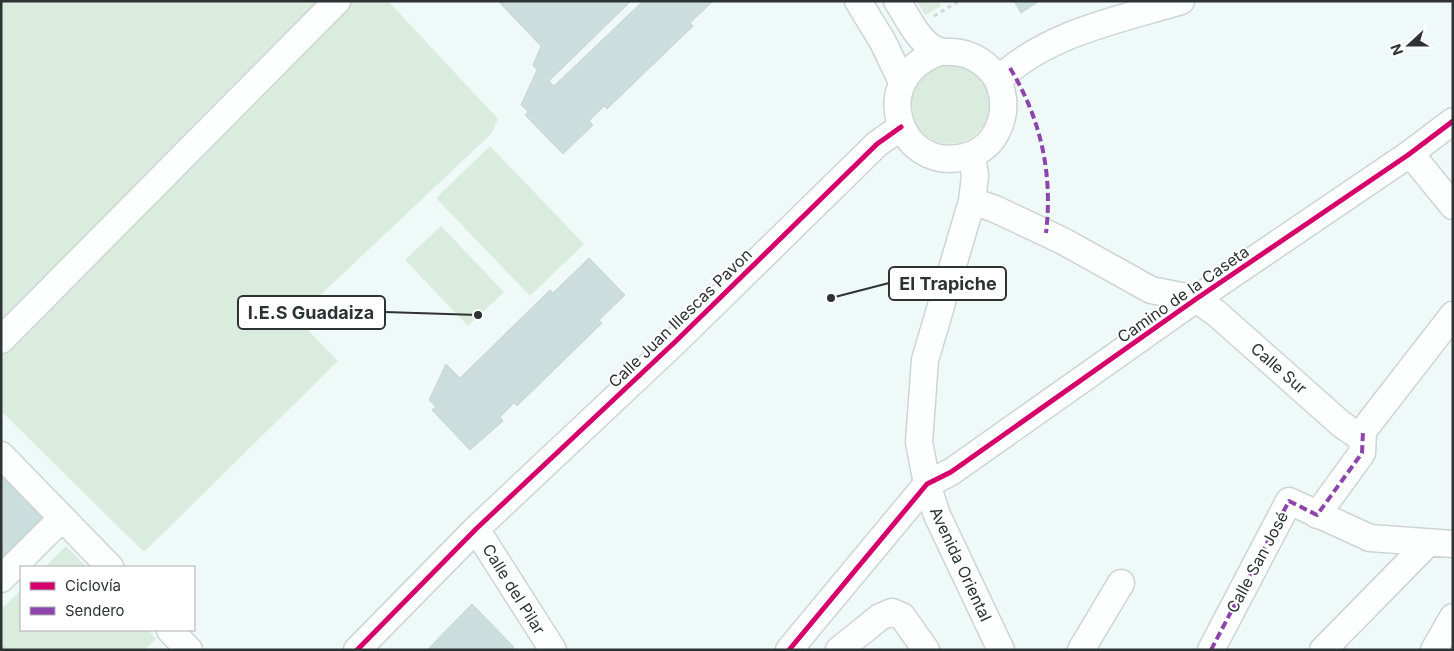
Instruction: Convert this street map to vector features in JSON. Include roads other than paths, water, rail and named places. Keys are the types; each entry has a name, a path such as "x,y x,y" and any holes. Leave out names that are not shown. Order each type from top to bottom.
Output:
{"street":[{"path":"1,340 337,1"},
{"path":"858,1 883,42 902,82"},
{"path":"898,1 914,28 929,46 940,52 967,54 979,60 990,69 998,80 1003,94 1004,108 1001,123 994,136 984,147 972,155 956,159 939,158 924,152 910,141 901,127 897,112 902,82 917,63 940,52"},
{"path":"998,80 1023,59 1056,40 1181,1"},
{"name":"Camino de la Caseta","path":"927,484 951,472 1196,299 1408,156 1453,122"},
{"name":"Calle Juan Illescas Pavon","path":"358,650 476,529 676,340 876,144 901,127"},
{"name":"Avenida Oriental","path":"972,155 975,176 972,201 924,360 918,426 921,460 937,515 1000,650"},
{"path":"1408,156 1418,163 1453,206"},
{"path":"972,201 994,209 1063,241 1151,290 1196,299"},
{"name":"Calle Sur","path":"1196,299 1216,313 1341,424 1354,433 1363,431"},
{"path":"1441,543 1370,538 1317,515 1362,453 1363,431 1453,315"},
{"path":"1,455 109,566"},
{"path":"789,650 927,484"},
{"name":"Calle San José","path":"1211,650 1289,501 1317,515"},
{"path":"1,579 62,518"},
{"name":"Calle del Pilar","path":"476,529 553,650"},
{"path":"1323,650 1441,543"},
{"path":"1082,650 1120,583"},
{"path":"813,621 840,649 880,617 892,612 902,616 926,650"},
{"path":"1434,650 1453,617"}],"place":[{"name":"El Trapiche","path":"831,298"},
{"name":"I.E.S Guadaiza","path":"478,315"}]}
